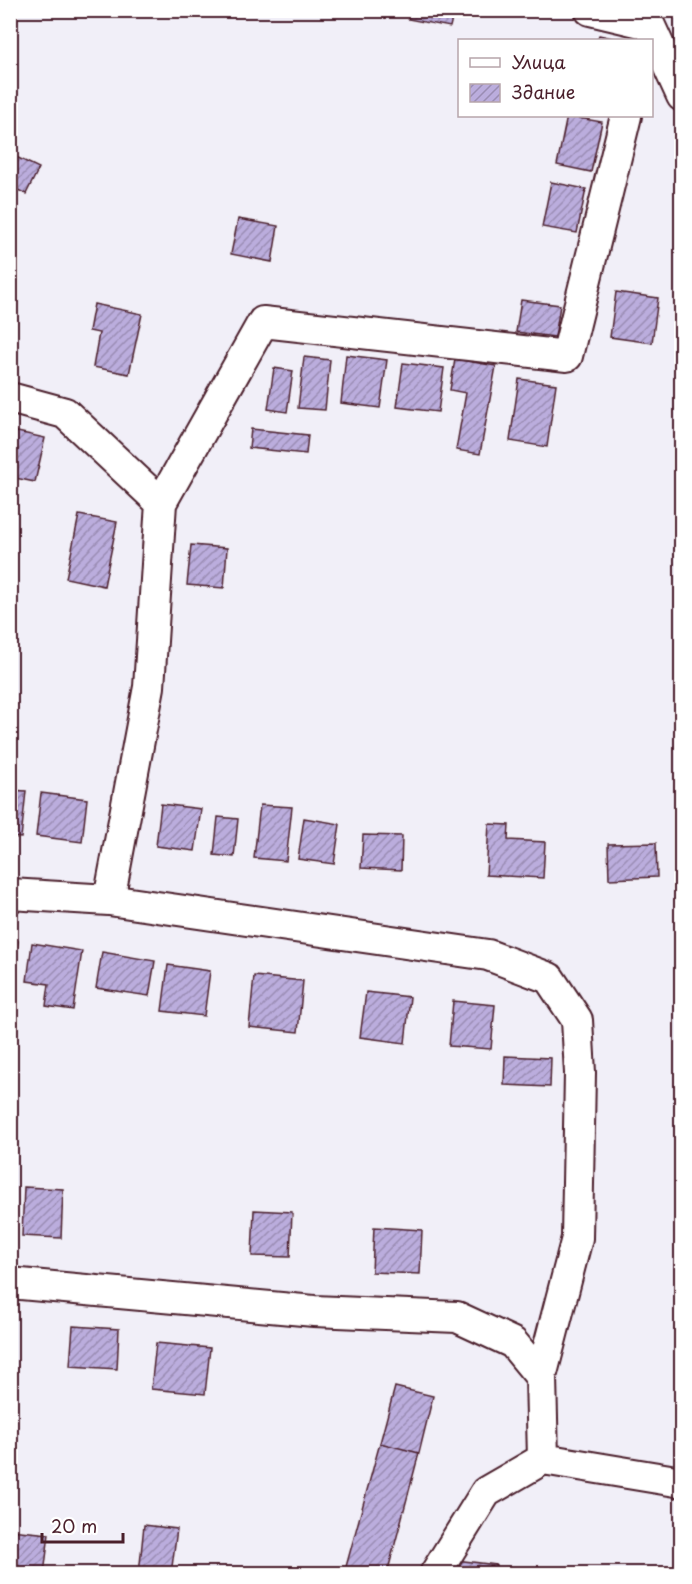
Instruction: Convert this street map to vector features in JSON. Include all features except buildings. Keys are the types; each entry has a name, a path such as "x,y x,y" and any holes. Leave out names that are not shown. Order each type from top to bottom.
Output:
{"street":[{"path":"590,10 648,25 681,96"},
{"path":"109,900 149,687 161,503 263,322 567,356 626,117"},
{"path":"10,398 65,413 161,503"},
{"path":"10,894 109,900 488,955 549,978 577,1020 580,1073 577,1238 541,1377 543,1459"},
{"path":"10,1283 314,1311 457,1317 513,1343 541,1377"},
{"path":"435,1574 486,1492 543,1459 681,1482"}]}
